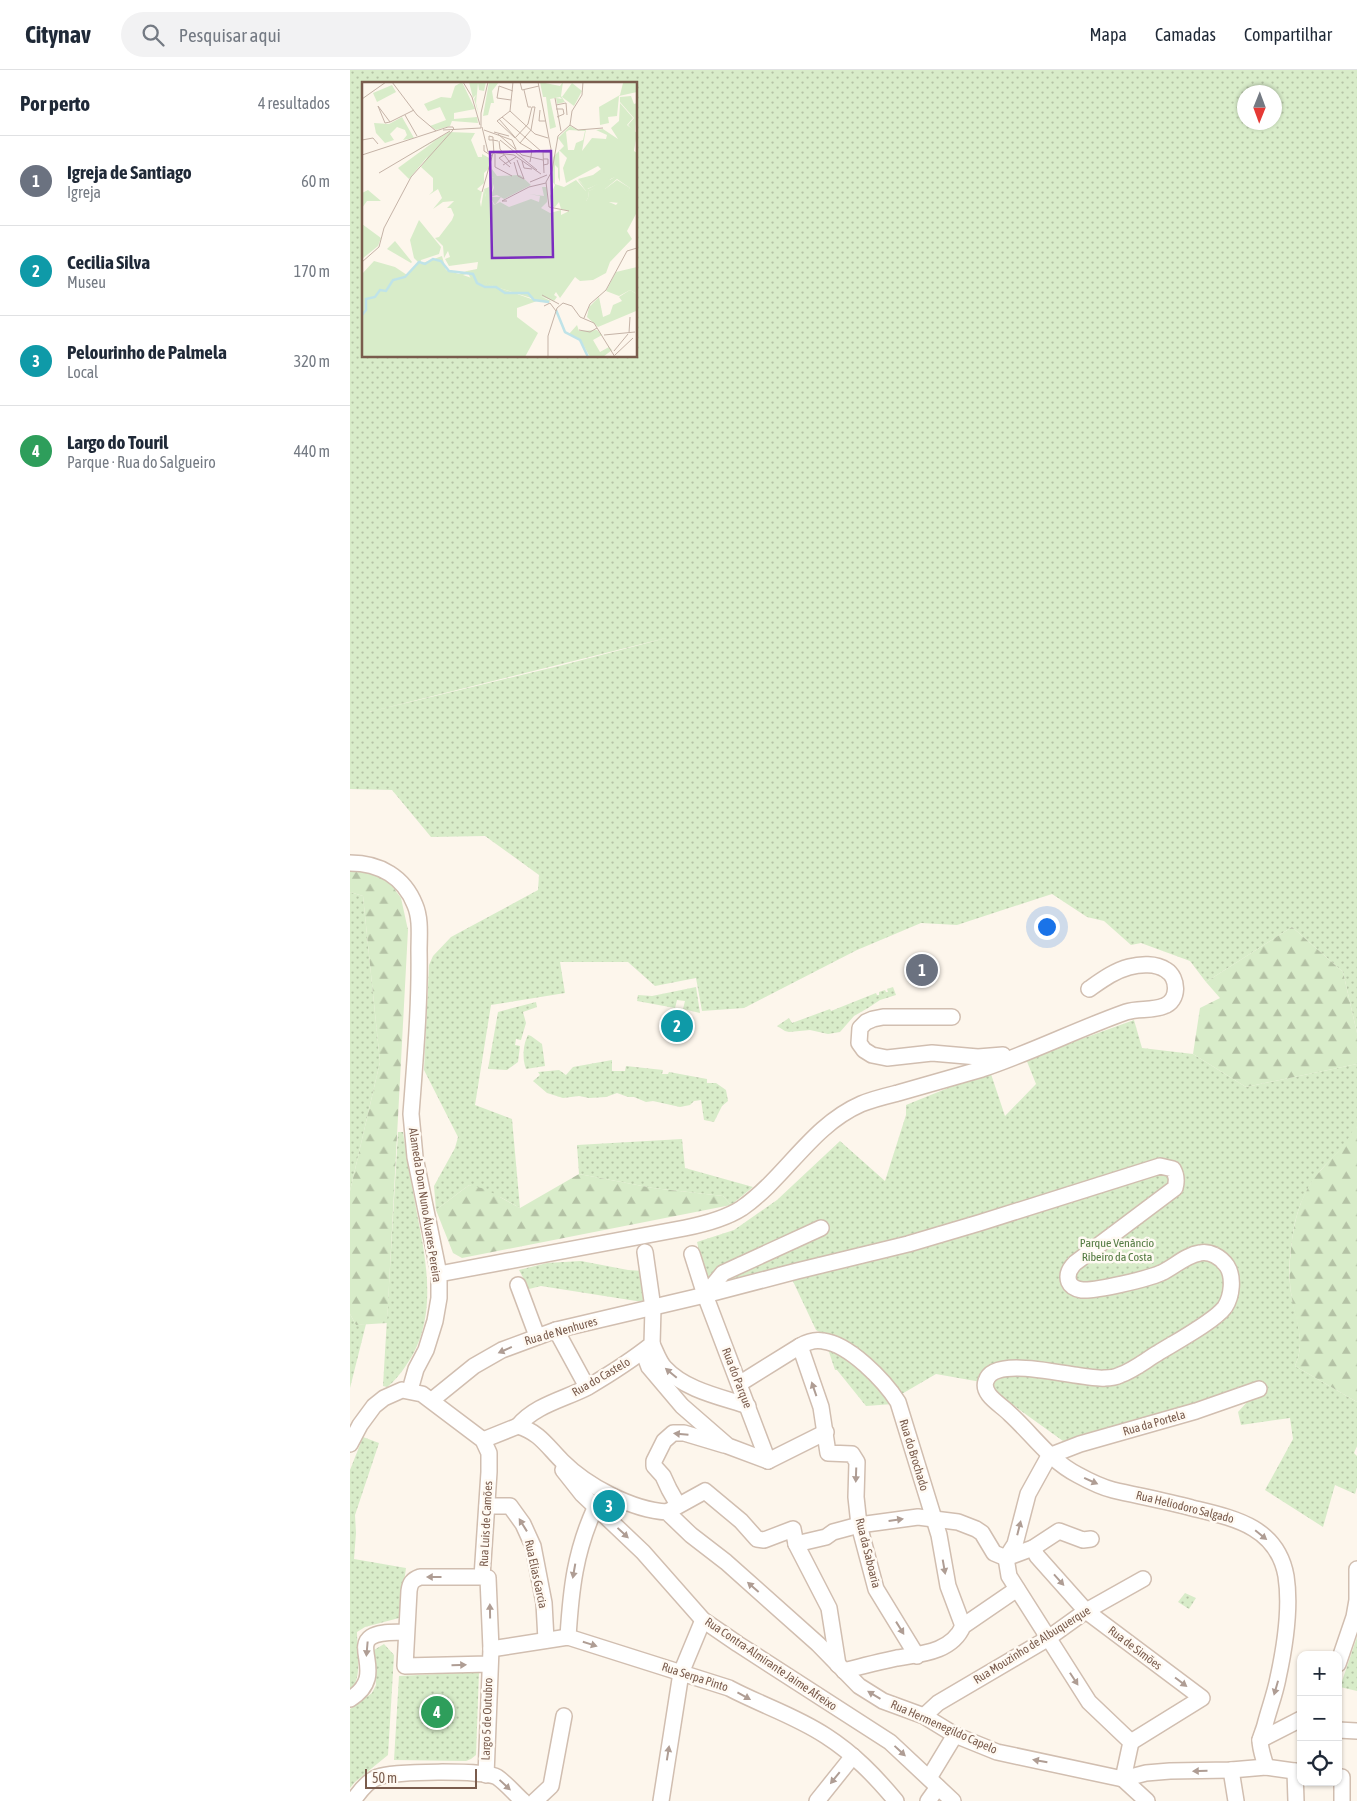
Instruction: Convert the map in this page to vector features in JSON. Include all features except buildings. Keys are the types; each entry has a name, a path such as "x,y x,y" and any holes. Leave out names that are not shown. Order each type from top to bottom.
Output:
{"street":[{"name":"Alameda Dom Nuno Álvares Pereira","path":"350,863 368,865 392,874 404,886 416,906 418,919 420,969 411,1114 422,1198 439,1274 439,1298 435,1321 426,1350 416,1369 410,1390"},
{"path":"439,1274 707,1224 742,1208 817,1133 840,1115 862,1103 983,1068 1128,1011 1166,1006 1171,1002 1175,993 1170,973 1164,968 1149,965 1129,967 1089,989"},
{"path":"952,1017 873,1018 860,1028 859,1043 864,1050 879,1058 932,1053 978,1057 1018,1054"},
{"name":"Rua de Nenhures","path":"432,1400 474,1366 502,1350 556,1330 908,1244 1160,1166 1173,1169 1177,1182 1175,1188 1075,1262 1070,1268 1069,1282 1073,1288 1090,1289 1144,1278 1160,1274 1200,1252 1210,1253 1224,1261 1229,1268 1231,1288 1224,1308 1210,1320 1120,1375 1102,1379 1086,1378 1049,1370 1021,1368 994,1371 986,1380 985,1387 992,1399"},
{"path":"705,1295 723,1273 821,1228"},
{"path":"645,1252 652,1308 652,1344 646,1359 649,1367 682,1406 728,1446"},
{"name":"Rua do Parque","path":"692,1254 705,1295 768,1461"},
{"path":"518,1284 537,1336"},
{"path":"556,1330 587,1387"},
{"name":"Rua do Brochado","path":"740,1384 800,1346 810,1341 821,1340 834,1344 862,1361 889,1387 898,1402 934,1519 948,1586 963,1626"},
{"path":"652,1344 664,1367 673,1376 684,1383 748,1406"},
{"name":"Rua do Castelo","path":"483,1440 518,1426 526,1416 587,1387 639,1355 652,1344"},
{"name":"Rua da Saboaria","path":"800,1346 821,1407 828,1453 852,1454 857,1462 856,1497 858,1525 876,1589 917,1656"},
{"name":"Rua da Portela","path":"1049,1456 1080,1444 1196,1411 1260,1389"},
{"path":"350,1444 360,1425 374,1406 384,1398 402,1390 410,1390 432,1400 483,1440"},
{"name":"Rua Heliodoro Salgado","path":"992,1399 1010,1413 1049,1456 1076,1474 1110,1489 1229,1517 1250,1526 1272,1544 1280,1557 1285,1573 1287,1608 1278,1679 1260,1740 1266,1767"},
{"path":"518,1426 529,1429 563,1462 597,1487 618,1498 667,1509 705,1490 741,1521 757,1539 764,1540 793,1529 796,1544 829,1608 841,1669 917,1656 938,1649 960,1633 963,1626 1017,1589"},
{"path":"667,1509 669,1489 663,1476 654,1466 654,1461 668,1436 678,1432 728,1446 768,1461 826,1432"},
{"name":"Rua Luis de Camões","path":"483,1440 489,1453 482,1576 488,1578 490,1583 490,1656"},
{"name":"Rua Contra-Almirante Jaime Afreixo","path":"546,1444 570,1479 595,1508 643,1552 703,1620 890,1742 953,1801"},
{"path":"1049,1456 1028,1494 1015,1544 1006,1558 1009,1576 1089,1702 1131,1742 1123,1779 1147,1801"},
{"name":"Rua Elias Garcia","path":"487,1506 510,1506 529,1535 544,1603 546,1640"},
{"path":"568,1637 572,1583 576,1562 585,1530 595,1508"},
{"name":"Rua Hermenegildo Capelo","path":"667,1509 691,1535 726,1562 818,1644 859,1686 884,1701 924,1716 955,1735 996,1752 1123,1779 1146,1773 1266,1767 1297,1772"},
{"path":"796,1544 826,1537 833,1532 858,1525 918,1517 958,1522 976,1529 982,1533 994,1553 1006,1558 1033,1548 1059,1531 1083,1540 1091,1540"},
{"name":"Rua de Simões","path":"1033,1548 1037,1556 1086,1610 1202,1698 1131,1742"},
{"path":"1342,1652 1354,1618 1357,1600 1357,1569"},
{"path":"350,1699 358,1694 367,1683 368,1670 365,1647 367,1641 371,1637 380,1634 406,1632 410,1584 414,1579 482,1576"},
{"name":"Rua Mouzinho de Albuquerque","path":"924,1716 938,1703 1048,1639 1086,1610 1143,1579"},
{"path":"661,1801 681,1673 703,1620"},
{"name":"Rua Serpa Pinto","path":"406,1632 405,1666 490,1656 546,1640 568,1637 729,1688 825,1735 872,1773 896,1801"},
{"name":"Largo 5 de Outubro","path":"486,1775 490,1656"},
{"path":"535,1801 550,1786 564,1716"},
{"path":"1260,1740 1297,1721"},
{"path":"1342,1730 1357,1731"},
{"path":"928,1801 955,1735"},
{"path":"817,1801 853,1756"},
{"path":"1231,1770 1236,1801"},
{"path":"353,1801 362,1788 377,1777 401,1772 496,1776 523,1801"},
{"path":"1342,1777 1357,1781"},
{"path":"1296,1801 1298,1786"},
{"path":"1341,1786 1342,1801"}],"green space":[{"path":"350,70 1357,70 1357,1033 1343,972 1292,927 1206,982 1190,961 1141,943 1131,945 1104,921 1087,917 1052,894 957,925 921,923 857,950 744,1008 702,1011 696,978 655,986 628,962 560,962 565,993 491,1005 475,1105 512,1119 520,1208 502,1198 469,1185 436,1210 434,1186 455,1148 458,1137 424,1070 429,965 433,956 451,937 538,890 539,875 485,836 431,837 392,790 350,789","holes":["670,637 563,665 369,712"]},
{"path":"350,868 384,875 401,898 408,930 387,1323 356,1325 350,1314 350,1191 380,1062 363,896 350,892"},
{"path":"350,892 363,896 380,1062 350,1191"},
{"path":"1292,927 1343,972 1357,1033 1357,1064 1246,1087 1193,1054 1200,1008 1220,998 1206,982"},
{"path":"696,987 700,1013 683,1009 685,1001 677,1000 675,1008 637,1001 638,995 652,996"},
{"path":"893,987 896,995 880,1000 854,1016 840,1032 828,1034 810,1030 789,1032 777,1026 789,1018 792,1023 830,1009 831,1011 876,993 879,995 879,992 885,990 888,992 887,989"},
{"path":"536,1002 537,1007 523,1012 526,1023 521,1040 516,1039 515,1045 520,1046 518,1062 507,1070 488,1069 498,1012"},
{"name":"Parque Venâncio Ribeiro da Costa","path":"1134,1020 1142,1048 1193,1054 1246,1087 1357,1064 1357,1121 1347,1142 1311,1183 1298,1211 1291,1249 1289,1277 1300,1335 1299,1355 1295,1366 1357,1402 1357,1446 1354,1453 1357,1456 1357,1487 1355,1494 1335,1485 1323,1527 1265,1490 1293,1439 1290,1418 1241,1425 1238,1412 1258,1390 1196,1411 1063,1441 981,1382 936,1374 900,1395 889,1377 874,1363 816,1330 790,1275 709,1291 697,1242 734,1230 777,1200 840,1141 885,1181 906,1115 906,1105 990,1071 1005,1116 1036,1084 1026,1059"},
{"path":"528,1035 542,1044 545,1066 526,1069 524,1052"},
{"path":"612,1060 612,1071 625,1071 626,1066 663,1070 662,1074 668,1074 669,1072 707,1079 707,1083 716,1083 726,1090 728,1101 722,1106 714,1122 704,1120 701,1100 680,1107 653,1101 646,1102 617,1093 606,1097 589,1098 579,1096 563,1098 547,1093 533,1081 540,1075 538,1072 559,1070 566,1075 573,1067"},
{"path":"1357,1120 1357,1402 1295,1366 1300,1349 1300,1341 1291,1293 1290,1255 1294,1227 1304,1196 1315,1178 1347,1141"},
{"path":"398,1132 403,1132 425,1257 427,1295 426,1314 415,1350 405,1367 387,1387 383,1386"},
{"path":"682,1139 685,1168 753,1187 731,1205 723,1196 653,1188 579,1174 577,1145"},
{"path":"579,1174 653,1188 723,1196 731,1205 462,1258 453,1253 436,1210 469,1185 485,1189 520,1208"},
{"path":"581,1261 628,1270 644,1271 649,1303 541,1286 529,1289 519,1270 547,1263"},
{"path":"350,1314 356,1325 366,1324 350,1388"},
{"path":"828,1349 856,1365 872,1379 893,1404 866,1406 837,1370 835,1370"},
{"path":"363,1437 379,1443 355,1515 354,1559 406,1568 399,1618 365,1627 357,1632 358,1672 357,1679 350,1689 350,1470"},
{"path":"1185,1593 1196,1598 1189,1609 1178,1602"},
{"path":"1357,1637 1357,1691 1342,1687 1342,1681"},
{"path":"384,1644 394,1655 388,1755 350,1788 350,1709 372,1693 376,1685 374,1650"},
{"path":"479,1672 476,1755 466,1761 394,1760 399,1676"}],"place":[{"name":"Igreja de Santiago","path":"922,970"},
{"name":"Cecilia Silva","path":"677,1026"},
{"name":"Pelourinho de Palmela","path":"609,1506"},
{"name":"Largo do Touril","path":"437,1712"}]}
